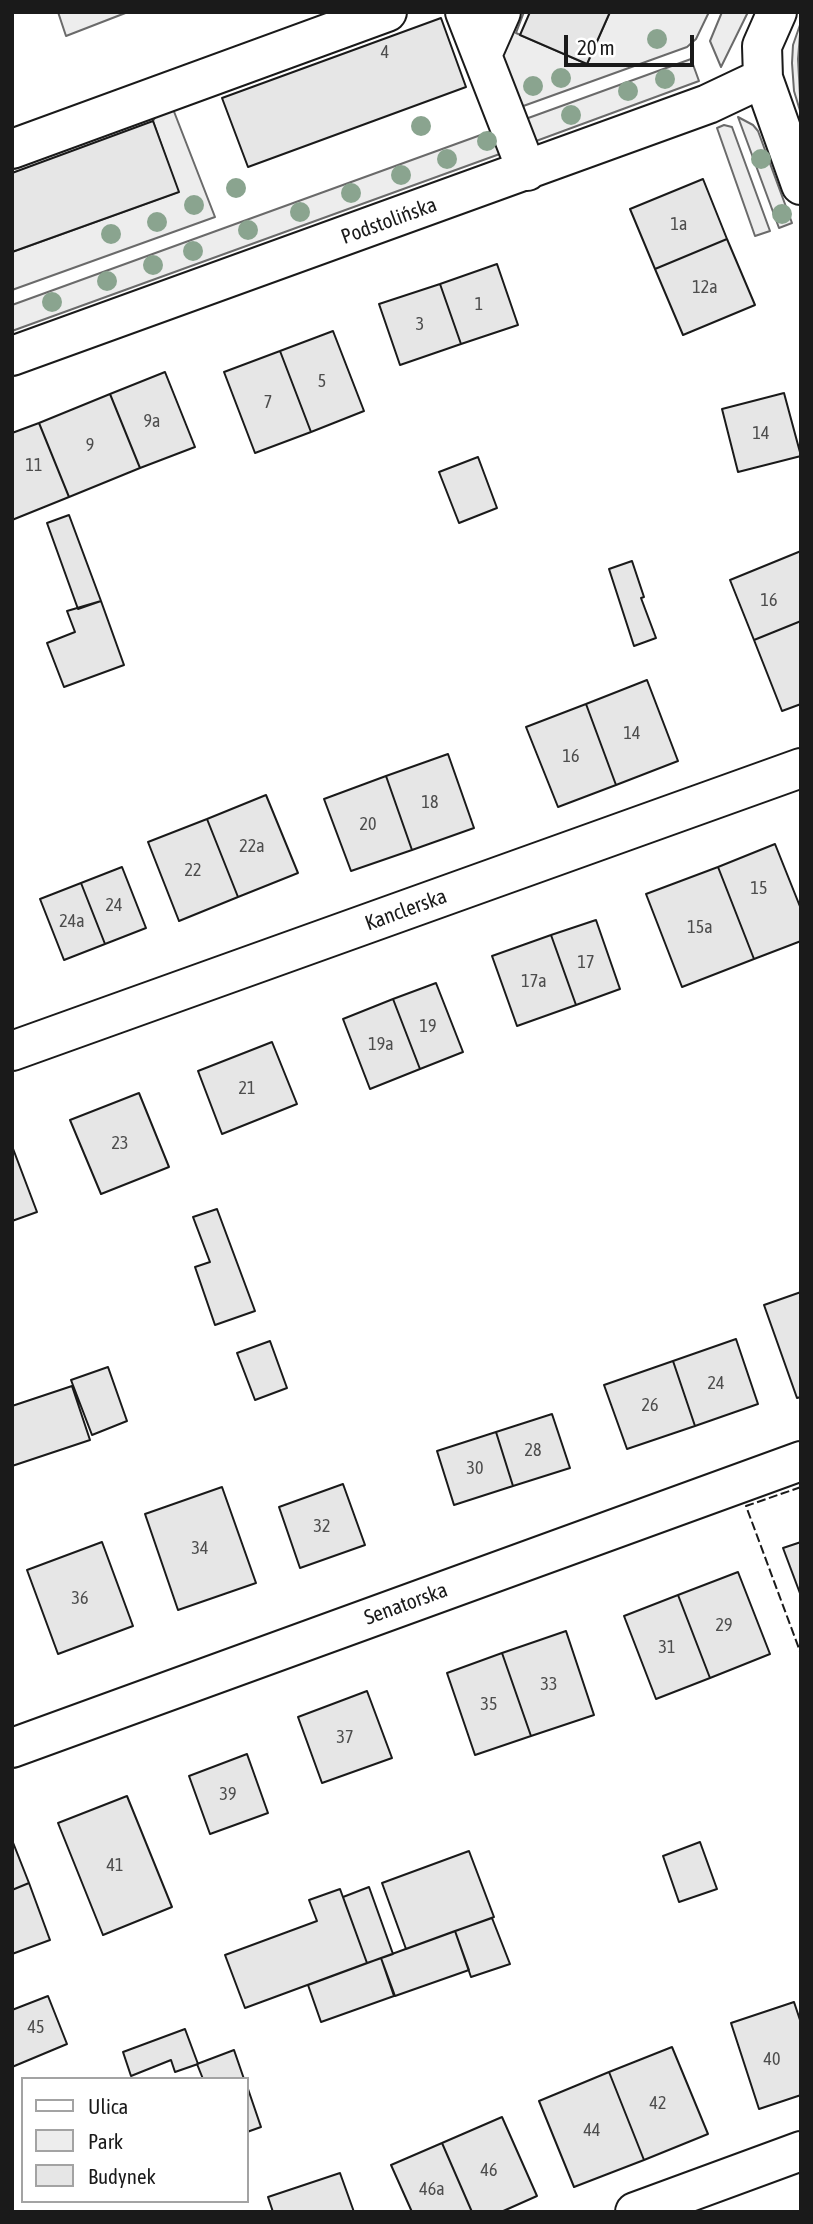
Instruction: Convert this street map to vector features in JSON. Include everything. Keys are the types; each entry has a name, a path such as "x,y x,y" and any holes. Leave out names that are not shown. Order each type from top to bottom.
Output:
{"street":[{"path":"12,149 387,12"},
{"path":"465,12 527,171"},
{"path":"482,55 501,12"},
{"path":"777,12 762,46 763,78 801,185"},
{"name":"Podstolińska","path":"12,356 708,104 763,78"},
{"name":"Kanclerska","path":"12,1051 801,768"},
{"name":"Senatorska","path":"12,1748 801,1461"},
{"path":"635,2212 801,2151"}],"green space":[{"path":"58,12 128,12 66,36"},
{"path":"510,12 524,12 516,33 587,64 610,12 709,12 696,39 687,47 515,109 493,54"},
{"path":"722,12 748,12 721,67 710,41"},
{"path":"801,22 798,59 801,114 794,91 792,63 793,45"},
{"path":"691,59 699,81 528,144 520,121"},
{"path":"173,109 215,217 12,290 12,252 178,192 153,121 157,114"},
{"path":"738,117 758,131 792,223 779,228"},
{"path":"724,125 732,127 770,231 755,236 717,128"},
{"path":"500,128 508,151 12,331 12,305"}],"building":[{"path":"530,12 610,12 587,64 520,35"},
{"path":"441,18 466,87 248,167 222,98"},
{"path":"153,121 179,192 12,252 12,173"},
{"path":"703,179 727,239 655,269 630,209"},
{"path":"727,239 755,305 683,335 655,269"},
{"path":"497,264 518,325 461,344 440,284"},
{"path":"440,284 461,344 400,365 379,304"},
{"path":"333,331 364,411 311,432 280,351"},
{"path":"280,351 311,432 255,453 224,372"},
{"path":"165,372 195,447 140,468 110,394"},
{"path":"784,393 801,456 738,472 722,409"},
{"path":"110,394 140,468 69,497 39,423"},
{"path":"39,423 69,497 12,520 12,433"},
{"path":"478,457 497,508 459,523 439,472"},
{"path":"69,515 101,601 78,609 47,523"},
{"path":"801,551 801,621 754,640 730,580"},
{"path":"632,561 644,597 641,598 656,638 634,646 609,569"},
{"path":"101,601 124,665 64,687 47,643 75,632 67,611"},
{"path":"801,621 801,704 782,711 754,640"},
{"path":"647,680 678,761 616,785 586,704"},
{"path":"586,704 616,785 558,807 526,727"},
{"path":"448,754 474,828 412,850 386,776"},
{"path":"386,776 412,850 351,871 324,799"},
{"path":"266,795 298,873 238,897 207,819"},
{"path":"207,819 238,897 179,921 148,842"},
{"path":"775,844 801,909 801,941 754,959 718,867"},
{"path":"122,867 146,928 105,944 81,883"},
{"path":"718,867 754,959 682,987 646,894"},
{"path":"81,883 105,944 64,960 40,899"},
{"path":"596,920 620,989 576,1005 551,935"},
{"path":"551,935 576,1005 517,1026 492,956"},
{"path":"436,983 463,1052 420,1069 393,999"},
{"path":"393,999 420,1069 370,1089 343,1019"},
{"path":"272,1042 297,1104 222,1134 198,1071"},
{"path":"139,1093 169,1167 101,1194 70,1120"},
{"path":"12,1146 37,1212 12,1221"},
{"path":"217,1209 255,1311 215,1325 195,1267 210,1262 193,1217"},
{"path":"801,1292 801,1397 797,1398 764,1305"},
{"path":"736,1339 758,1404 695,1426 673,1361"},
{"path":"270,1341 287,1388 255,1400 237,1353"},
{"path":"673,1361 695,1426 627,1449 604,1385"},
{"path":"108,1367 127,1421 92,1435 71,1380"},
{"path":"72,1386 90,1440 12,1466 12,1406"},
{"path":"552,1414 570,1468 513,1486 496,1432"},
{"path":"496,1432 513,1486 454,1505 437,1451"},
{"path":"343,1484 365,1545 300,1568 279,1507"},
{"path":"222,1487 256,1583 178,1610 145,1514"},
{"path":"102,1542 133,1626 58,1654 27,1570"},
{"path":"801,1542 801,1596 783,1548"},
{"path":"738,1572 770,1654 710,1678 678,1595"},
{"path":"678,1595 710,1678 656,1699 624,1616"},
{"path":"566,1631 594,1715 531,1736 502,1653"},
{"path":"502,1653 531,1736 475,1755 447,1673"},
{"path":"367,1691 392,1758 322,1783 298,1717"},
{"path":"247,1754 268,1813 210,1834 189,1776"},
{"path":"127,1796 172,1907 103,1935 58,1823"},
{"path":"12,1840 29,1883 12,1890"},
{"path":"700,1842 717,1889 679,1902 663,1856"},
{"path":"469,1851 494,1917 406,1949 382,1883"},
{"path":"29,1883 50,1940 12,1954 12,1890"},
{"path":"369,1887 393,1954 367,1963 343,1897"},
{"path":"340,1889 367,1963 245,2008 225,1955 317,1921 309,1900"},
{"path":"492,1918 510,1964 471,1977 455,1931"},
{"path":"455,1931 469,1970 395,1996 381,1958"},
{"path":"381,1958 394,1996 321,2022 308,1985"},
{"path":"48,1996 67,2044 12,2067 12,2010"},
{"path":"794,2002 801,2023 801,2095 759,2109 731,2023"},
{"path":"185,2029 198,2064 175,2072 171,2060 131,2076 123,2052"},
{"path":"672,2047 708,2134 644,2160 609,2072"},
{"path":"234,2050 243,2077 202,2077 197,2064"},
{"path":"609,2072 644,2160 574,2187 539,2101"},
{"path":"248,2089 261,2127 248,2132"},
{"path":"502,2117 537,2196 501,2212 472,2212 442,2143"},
{"path":"442,2143 472,2212 412,2212 391,2165"},
{"path":"340,2173 354,2212 273,2212 268,2197"}],"fence":[{"path":"801,1487 746,1506 801,1654"}]}
